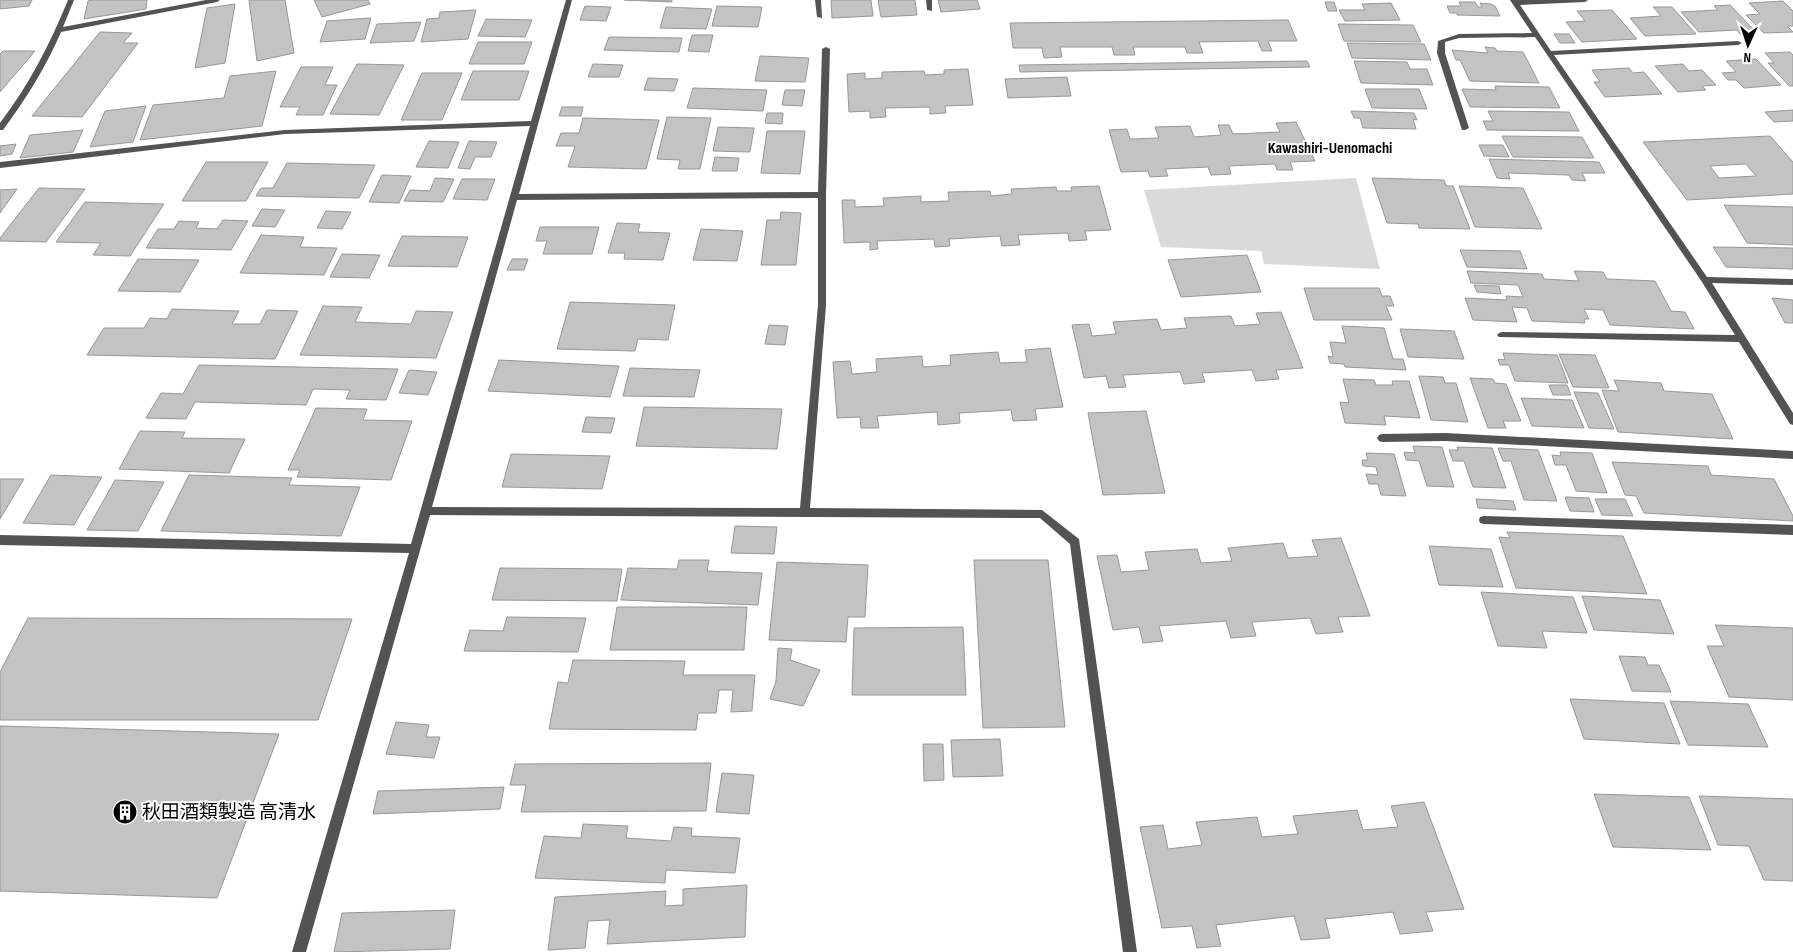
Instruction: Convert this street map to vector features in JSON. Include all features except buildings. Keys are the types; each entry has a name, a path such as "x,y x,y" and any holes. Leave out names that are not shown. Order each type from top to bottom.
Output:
{"street":[{"path":"0,128 22,100 60,30 71,0"},
{"path":"60,30 217,0"},
{"path":"299,952 426,511 569,0"},
{"path":"818,0 820,17"},
{"path":"929,0 930,10"},
{"path":"1514,2 1585,0"},
{"path":"1514,2 1704,280 1793,421"},
{"path":"1465,128 1440,53 1442,41 1459,36 1538,35"},
{"path":"1549,53 1738,43"},
{"path":"805,513 822,305 822,195 826,49"},
{"path":"0,165 285,132 534,123"},
{"path":"514,197 822,195"},
{"path":"1704,280 1793,282"},
{"path":"1502,335 1742,339"},
{"path":"1382,438 1445,437 1793,455"},
{"path":"426,511 1042,514 1075,542 1130,952"},
{"path":"1484,520 1793,530"},
{"path":"0,540 414,548"}],"shaded area":[{"path":"1356,178 1380,269 1264,264 1261,251 1161,247 1144,190"}],"place":[{"name":"秋田酒類製造 高清水","path":"125,812"}],"district":[{"name":"Kawashiri-Uenomachi","path":"1330,148"}]}
